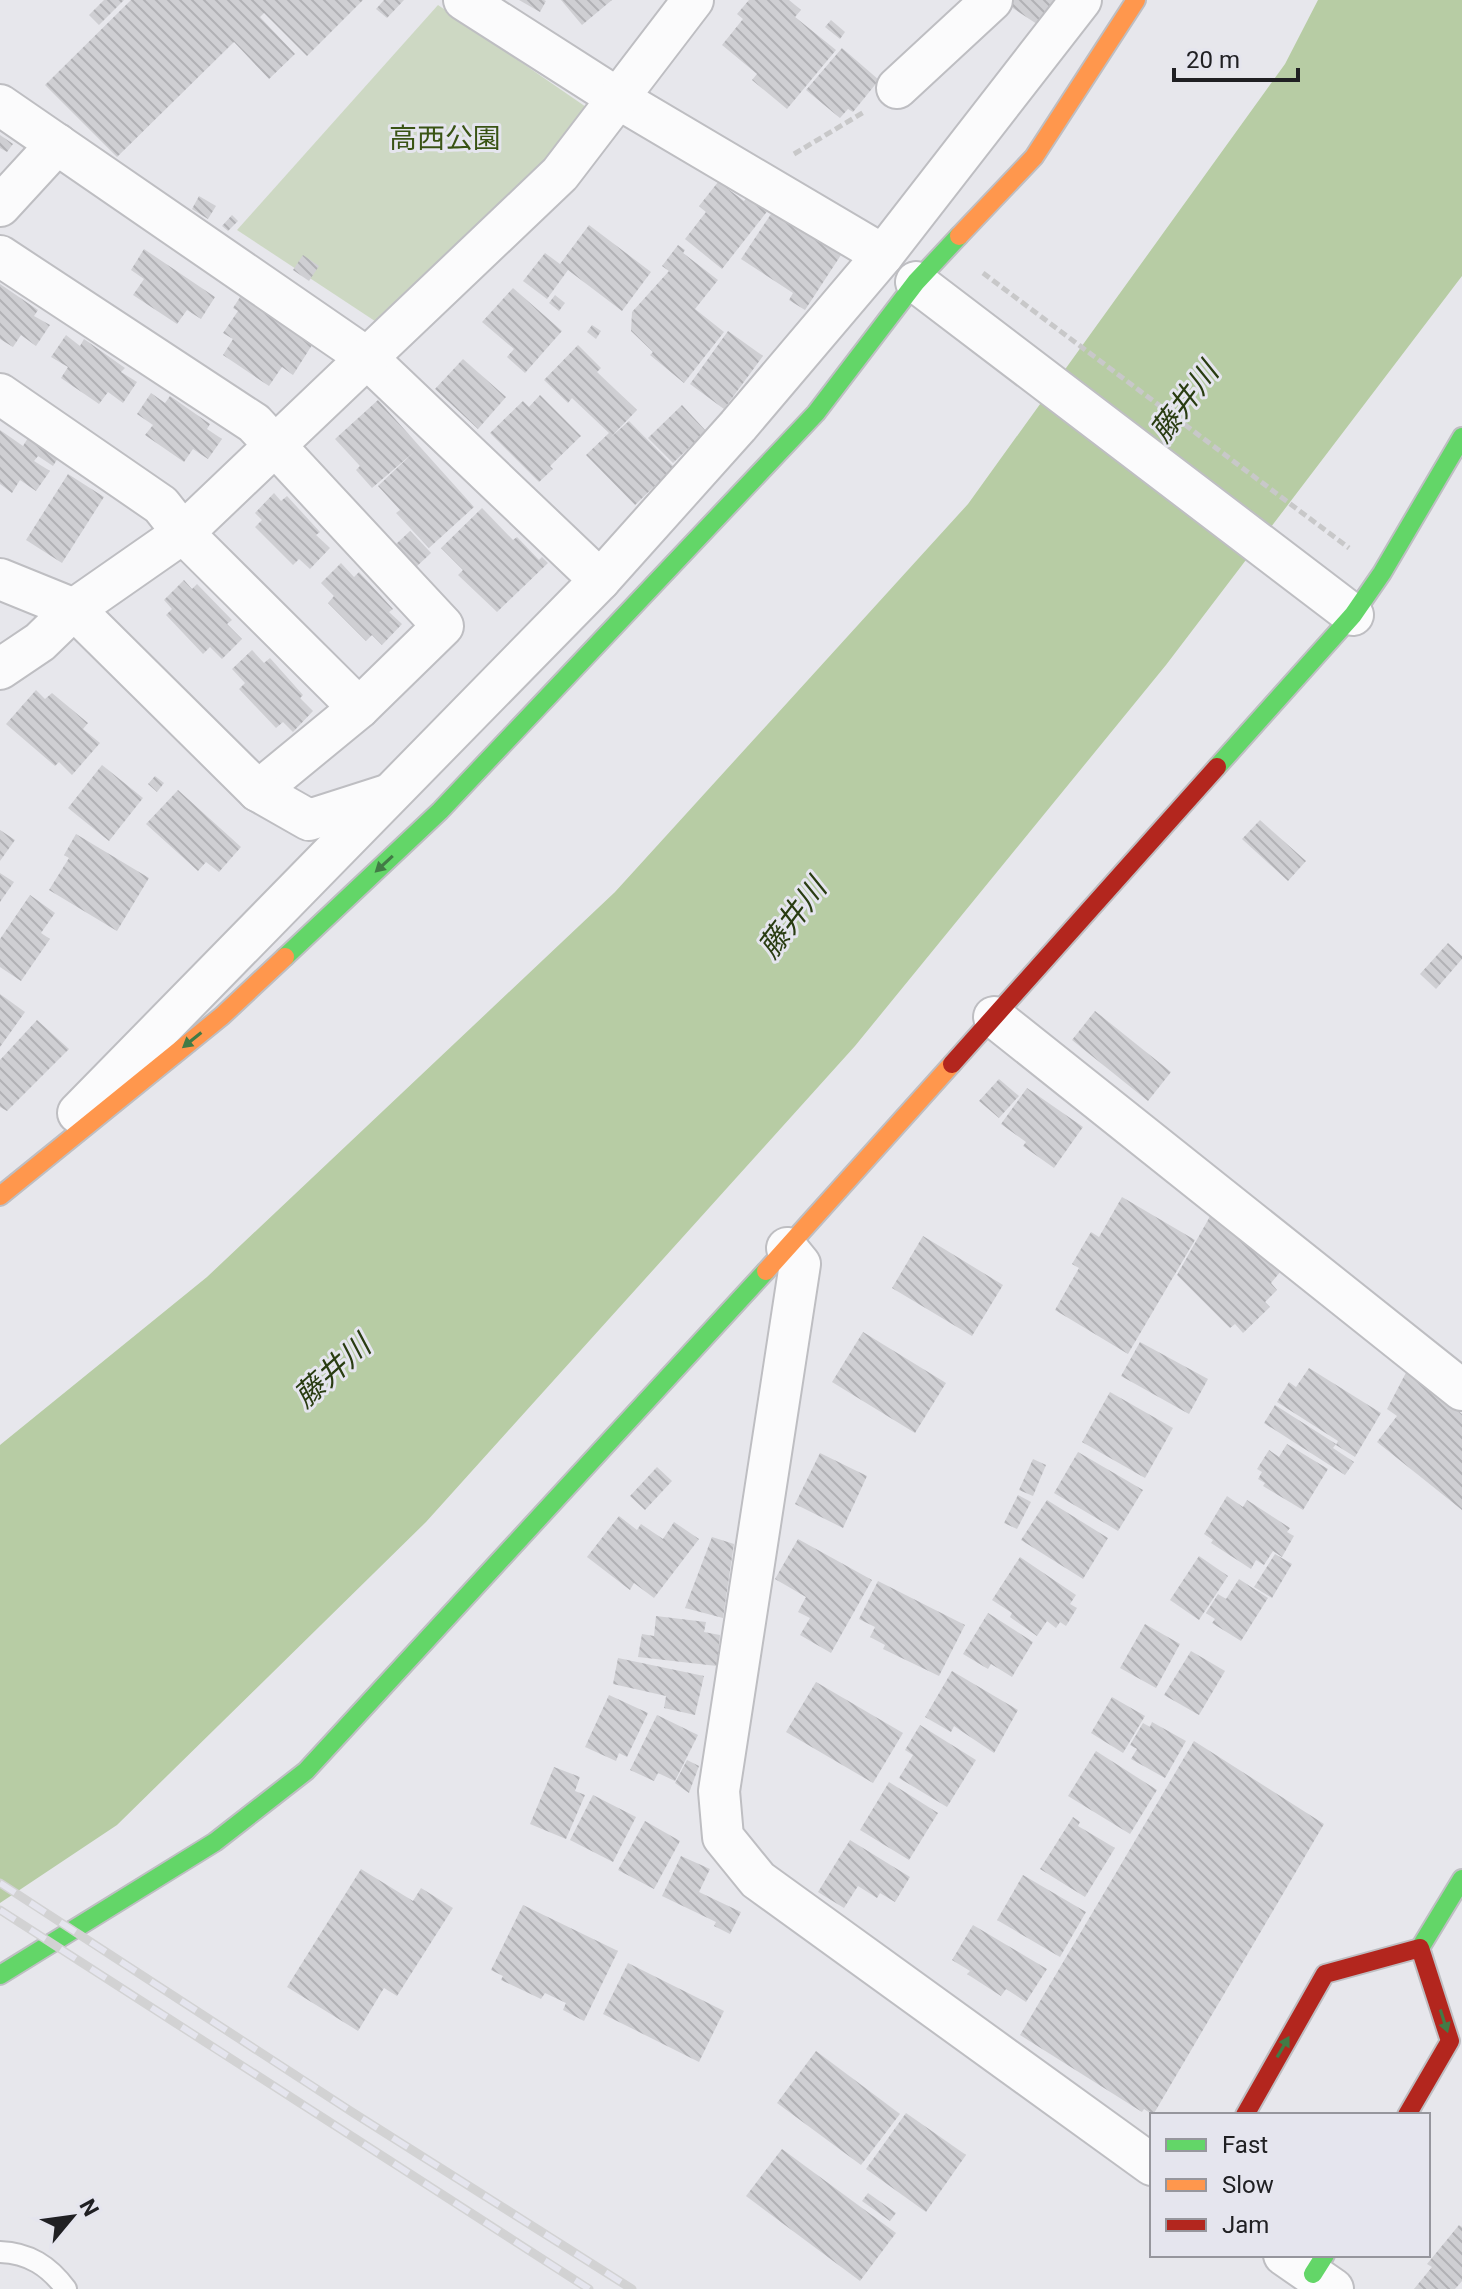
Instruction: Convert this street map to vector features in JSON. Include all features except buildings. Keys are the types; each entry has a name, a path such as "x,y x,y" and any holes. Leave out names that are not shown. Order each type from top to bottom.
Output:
{"street":[{"path":"464,0 619,99 883,255"},
{"path":"0,669 40,642 74,609 183,533 560,174 693,0"},
{"path":"897,88 992,0"},
{"path":"0,1194 600,580 738,426 883,255 1081,0"},
{"path":"0,1194 222,1016 440,811 816,413 916,282 1034,157 1136,0"},
{"path":"0,105 366,357 600,580"},
{"path":"0,206 57,144"},
{"path":"0,256 254,423 443,626 359,708 258,791"},
{"path":"916,282 1353,615"},
{"path":"0,394 161,505 183,533 359,708"},
{"path":"0,1975 215,1842 306,1771 787,1248 1353,615 1460,446"},
{"path":"0,579 74,609 258,791 309,820 391,794 440,811"},
{"path":"994,1017 1462,1390"},
{"path":"787,1248 800,1264 719,1791 723,1837 758,1880 1150,2164"},
{"path":"1246,2113 1325,1974 1420,1948 1462,1879"},
{"path":"1408,2113 1450,2041 1420,1948"}],"lane":[{"path":"0,2252 30,2256 54,2272 66,2289"}],"path":[{"path":"763,183 779,163 881,103 897,88"},
{"path":"947,246 1382,573"}],"green space":[{"name":"高西公園","path":"438,5 589,109 550,165 387,329 237,230"}],"water":[{"name":"藤井川","path":"1318,0 1462,0 1462,276 1166,665 855,1046 426,1522 117,1825 0,1903 0,1445 207,1277 615,892 968,504 1285,64"}],"railway":[{"path":"0,1883 352,2112 632,2289"},
{"path":"0,1910 589,2289"}],"traffic: fast":[{"path":"285,957 440,811 816,413 916,282 959,236"},
{"path":"1217,767 1353,615 1382,573 1462,437"},
{"path":"0,1975 215,1842 306,1771 766,1271"},
{"path":"1420,1948 1462,1879"},
{"path":"1313,2274 1324,2257"}],"traffic: slow":[{"path":"959,236 1034,157 1136,0"},
{"path":"0,1196 222,1016 285,957"},
{"path":"766,1271 952,1064"}],"traffic: jam":[{"path":"952,1064 1217,767"},
{"path":"1246,2113 1325,1974 1420,1948 1450,2041 1408,2113"}]}
